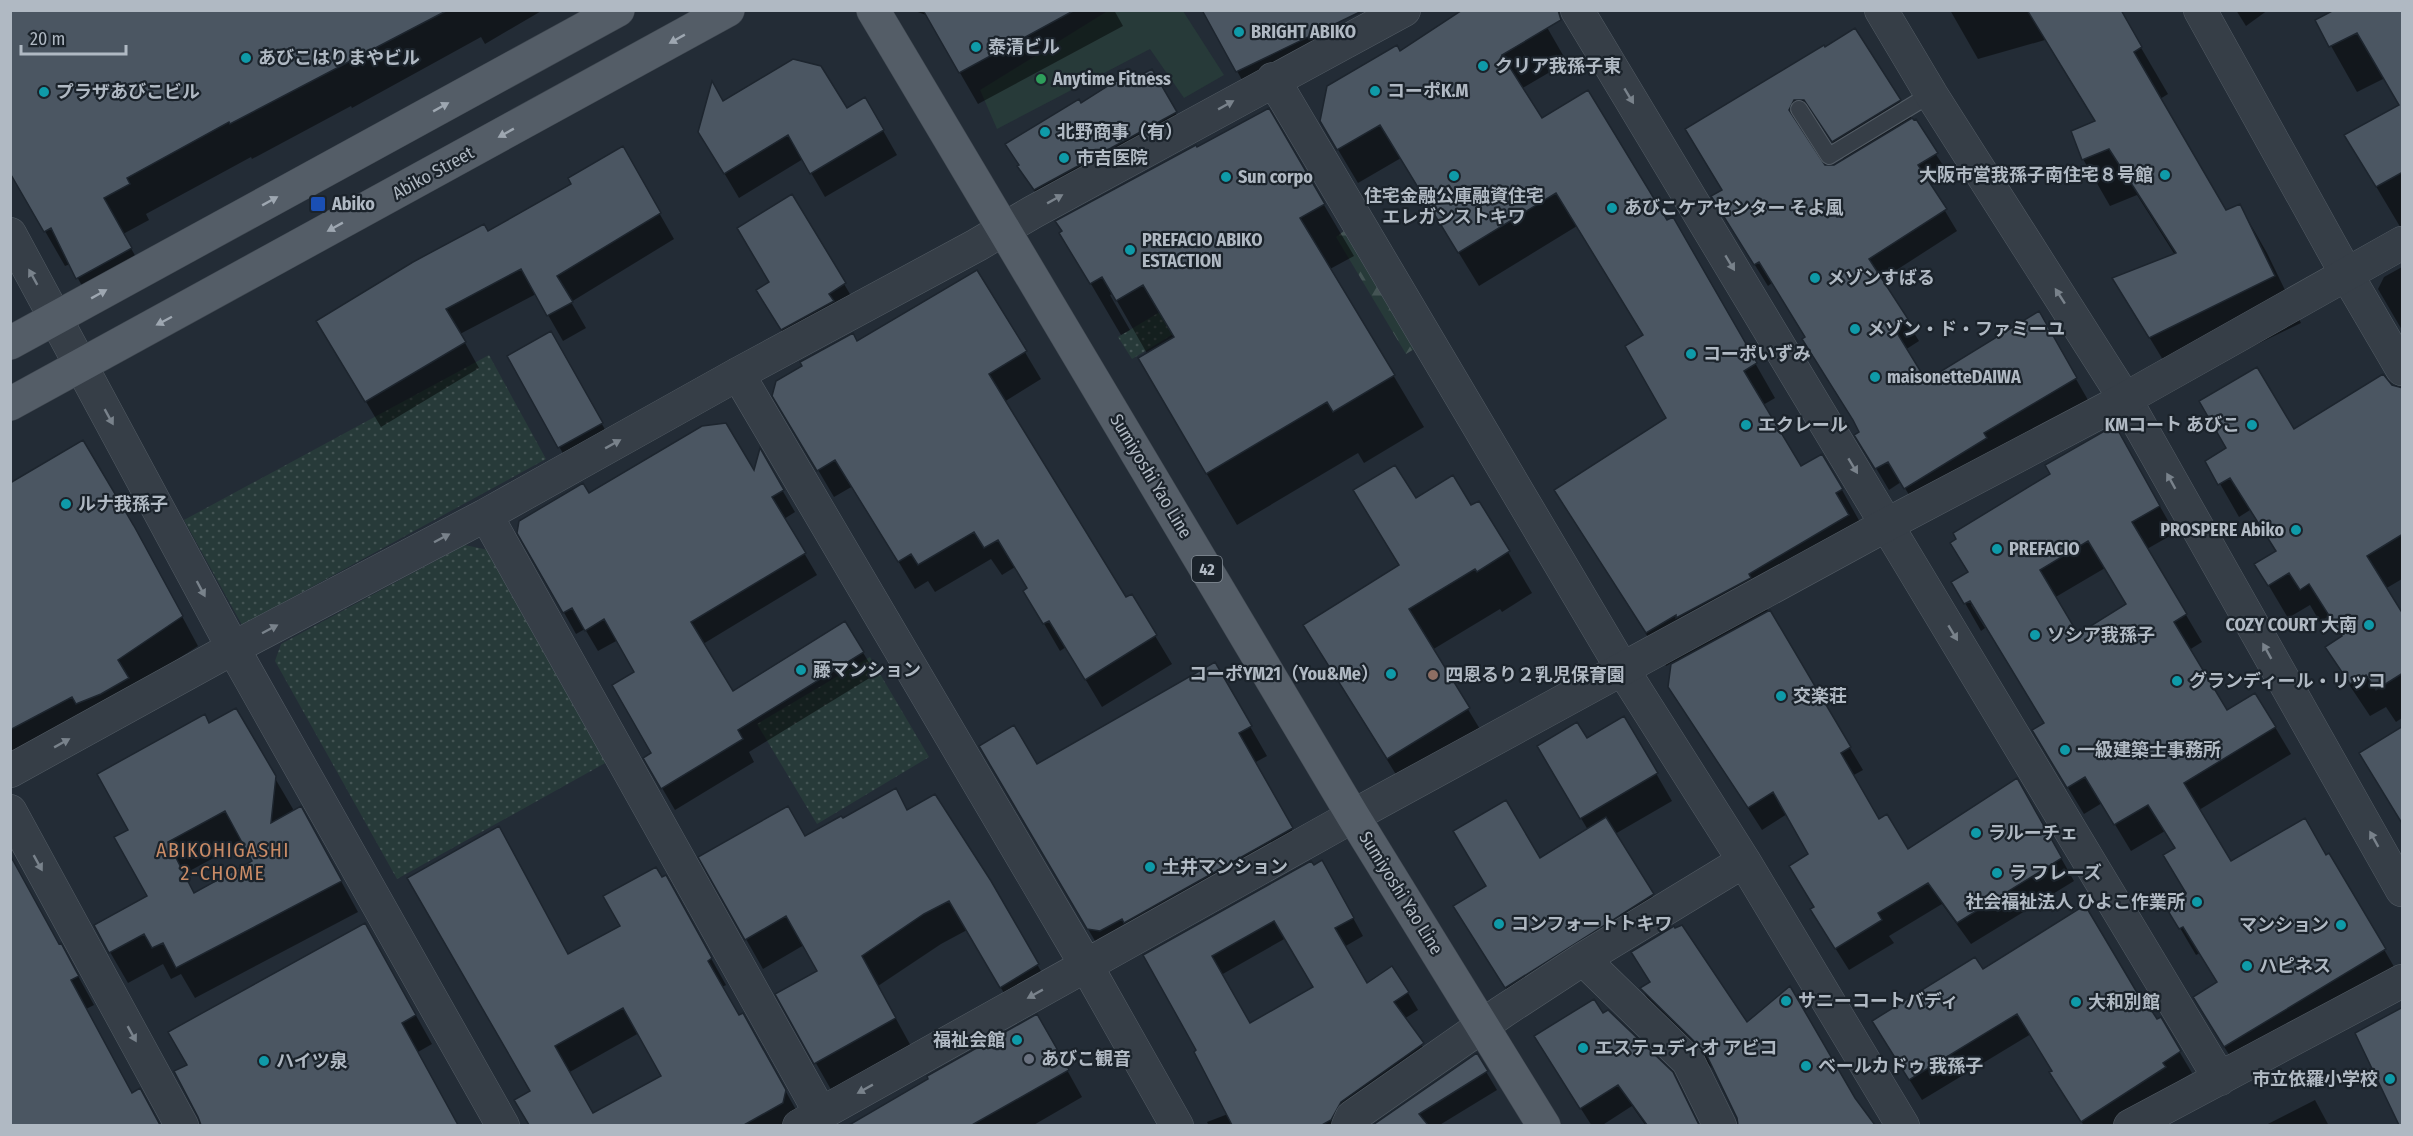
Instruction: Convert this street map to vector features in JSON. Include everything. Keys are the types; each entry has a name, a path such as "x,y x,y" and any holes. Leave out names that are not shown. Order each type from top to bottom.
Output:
{"main road":[{"path":"10,343 618,10"},
{"name":"Abiko Street","path":"10,404 728,10"},
{"name":"Sumiyoshi Yao Line","path":"873,10 1353,816 1544,1125"}],"street":[{"path":"10,771 234,648 486,515 738,374 1404,10"},
{"path":"1577,10 2220,1079"},
{"path":"1881,10 1931,94 2125,399 2403,890"},
{"path":"2200,10 2346,275 2403,369"},
{"path":"1273,80 1623,670 1744,861 1904,1125"},
{"path":"10,234 234,648 503,1125"},
{"path":"486,515 810,1120 1353,816 1888,524 2125,399 2403,243"},
{"path":"738,374 1086,965 1177,1125"},
{"path":"10,811 182,1125"},
{"path":"1348,1125 1352,1117 1582,959 1744,861"},
{"path":"1582,959 1688,1061 1719,1125"},
{"path":"2130,1125 2403,981"}],"lane":[{"path":"1799,109 1829,156 1931,94"}],"green space":[{"path":"1109,10 1183,11 1224,75 1184,98 1150,49 997,129 980,90"},
{"path":"1348,228 1419,346 1406,354 1336,237"},
{"path":"1228,271 1241,293 1132,359 1118,337"},
{"path":"489,355 546,459 242,625 184,520"},
{"path":"465,545 488,550 607,762 397,879 275,661 281,644"},
{"path":"870,657 929,757 817,824 757,724"}],"building":[{"path":"10,10 448,10 230,124 229,122 127,178 130,184 104,198 132,248 76,279 51,228 44,232 10,173"},
{"name":"泰清ビル","path":"923,10 1075,10 959,73"},
{"path":"1202,10 1364,10 1236,72"},
{"path":"1462,10 1558,10 1561,20 1502,55 1542,118 1588,90 1667,220 1673,217 1757,363 1744,371 1801,466 1822,454 1843,489 1836,493 1849,515 1749,574 1751,578 1676,618 1676,615 1646,633 1554,490 1666,418 1625,346 1643,335 1556,193 1458,253 1380,125 1337,150 1320,121 1327,86 1397,45 1400,51"},
{"name":"大阪市営我孫子南住宅８号館","path":"2027,10 2121,10 2142,47 2134,52 2226,210 2240,204 2275,276 2149,338 2112,278 2176,253 2109,149 2082,160 2071,131 2095,121"},
{"path":"2334,10 2403,10 2403,172 2376,187 2344,135 2399,105 2357,33 2329,47 2315,20"},
{"path":"1855,28 1901,100 1832,142 1804,100 1794,100 1789,110 1825,165 1834,165 1912,118 1916,119 1938,153 1918,165 1947,209 1869,259 1908,319 1894,328 1924,377 1933,372 1935,375 2039,311 2077,378 1984,433 1987,438 1904,489 1888,462 1875,469 1854,435 1859,432 1853,420 1802,339 1805,337 1759,262 1754,265 1711,196 1722,190 1685,129"},
{"path":"793,59 821,66 847,108 865,97 884,130 810,174 788,135 724,174 698,132 712,81 723,101"},
{"path":"1152,69 1177,112 1034,190 1005,144 1079,99 1081,103 1117,80 1120,86"},
{"path":"1269,108 1325,204 1300,218 1395,375 1333,412 1327,402 1206,474 1138,358 1174,337 1143,285 1116,301 1102,277 1090,284 1059,233 1062,231 1055,221"},
{"path":"623,146 661,213 557,276 573,302 547,316 521,269 446,309 466,342 365,402 316,321 413,262 484,224 488,231 571,184 568,178"},
{"path":"792,194 846,283 829,294 834,301 781,330 756,290 769,282 737,228"},
{"path":"977,270 1027,351 989,374 1126,597 1132,594 1157,635 1085,680 1049,621 1043,624 1023,591 1027,588 998,540 984,548 974,532 918,565 911,554 898,562 835,460 817,471 772,396 776,381 802,366 800,362 853,333 857,341"},
{"path":"551,331 603,423 558,448 507,356"},
{"path":"2257,367 2294,429 2383,374 2392,385 2403,388 2403,534 2367,556 2403,614 2403,673 2376,690 2366,675 2350,684 2325,647 2342,636 2309,584 2300,590 2289,573 2268,586 2254,564 2276,551 2230,478 2218,485 2205,461 2226,448 2199,401"},
{"path":"726,423 754,470 760,448 784,490 772,497 806,553 691,622 733,691 845,621 864,652 738,730 743,739 661,789 643,758 651,753 612,685 634,672 604,619 585,631 572,608 563,613 517,533 519,521 583,483 589,493 702,426"},
{"path":"2115,425 2160,506 2132,522 2187,614 2174,622 2227,710 2255,693 2276,727 2184,783 2231,861 2305,818 2326,855 2329,853 2386,949 2224,1047 2193,997 2217,982 2183,927 2179,929 2165,906 2186,893 2163,855 2175,848 2148,805 2114,825 2085,777 2067,788 2032,730 2044,723 1970,601 1964,604 1951,582 1968,572 1950,543 1956,539 1953,533 2050,474 2045,465","holes":["2088,541 2126,604 2078,634 2040,570"]},
{"path":"83,440 134,526 183,616 118,660 129,678 101,694 76,704 72,697 10,730 10,483"},
{"path":"1395,465 1416,498 1453,475 1471,505 1479,501 1510,551 1477,572 1475,569 1409,609 1470,708 1387,759 1303,625 1399,565 1353,490"},
{"path":"1770,610 1851,747 1841,753 1879,819 1887,814 1908,849 2017,778 2062,858 1957,923 1928,883 1878,913 1882,920 1835,949 1810,909 1814,907 1789,866 1808,854 1773,792 1748,808 1668,687 1671,664"},
{"path":"1215,662 1252,726 1239,733 1293,828 1124,923 1122,919 1100,931 1087,929 979,746 1014,725 1037,764"},
{"path":"236,708 276,776 271,823 301,806 342,881 176,968 163,943 152,948 144,934 109,953 94,925 147,896 114,837 128,830 97,774 205,714 209,723","holes":["225,811 252,861 194,893 168,842"]},
{"path":"1624,716 1658,773 1580,819 1537,746 1577,722 1587,738"},
{"path":"2403,726 2403,825 2359,753"},
{"path":"896,788 907,810 935,794 991,881 1039,964 1000,988 949,901 924,914 862,956 896,1018 814,1064 775,994 817,971 786,916 745,940 698,857 788,806 805,836 841,816 843,818"},
{"path":"1506,800 1540,858 1606,817 1654,894 1505,988 1453,906 1486,886 1453,831"},
{"path":"499,826 568,954 620,926 603,896 656,867 662,877 666,875 712,958 708,961 739,1015 743,1013 786,1090 783,1103 744,1125 529,1125 514,1100 530,1091 407,878","holes":["623,1008 661,1076 593,1113 555,1046"]},
{"path":"10,855 79,976 71,980 132,1093 140,1088 160,1125 10,1125"},
{"path":"1322,860 1354,918 1335,928 1367,983 1392,966 1409,992 1394,1002 1424,1043 1341,1102 1331,1120 1322,1125 1232,1125 1194,1052 1196,1050 1143,955 1311,861 1314,865","holes":["1274,921 1313,987 1250,1023 1212,956"]},
{"path":"2085,905 2145,1006 2148,1005 2157,1019 2161,1017 2181,1051 2163,1063 2166,1067 2081,1122 2049,1072 2052,1071 2017,1014 1909,1080 1872,1021 1975,957 1983,969"},
{"path":"365,923 416,1015 402,1023 458,1125 201,1125 174,1071 187,1065 168,1032"},
{"path":"1682,925 1747,1022 1790,986 1855,1098 1875,1125 1738,1125 1737,1118 1705,1052 1640,988 1650,982 1631,952 1674,926 1675,928"},
{"path":"1594,999 1603,1013 1608,1010 1673,1072 1699,1125 1647,1125 1618,1085 1580,1109 1534,1036"},
{"name":"市立依羅小学校","path":"2403,1007 2403,1125 2399,1125 2355,1033"},
{"name":"福祉会館","path":"1037,1014 1069,1070 972,1125 849,1125 928,1079 927,1076"},
{"path":"1477,1053 1488,1071 1419,1114 1428,1125 1373,1125"}],"place":[{"name":"BRIGHT ABIKO","path":"1239,32"},
{"name":"泰清ビル","path":"976,47"},
{"name":"あびこはりまやビル","path":"246,58"},
{"name":"クリア我孫子東","path":"1483,66"},
{"name":"Anytime Fitness","path":"1041,79"},
{"name":"コーポK.M","path":"1375,91"},
{"name":"プラザあびこビル","path":"44,92"},
{"name":"北野商事（有）","path":"1045,132"},
{"name":"市吉医院","path":"1064,158"},
{"name":"大阪市営我孫子南住宅８号館","path":"2165,175"},
{"name":"住宅金融公庫融資住宅 エレガンストキワ","path":"1454,176"},
{"name":"Sun corpo","path":"1226,177"},
{"name":"Abiko","path":"318,204"},
{"name":"あびこケアセンター そよ風","path":"1612,208"},
{"name":"PREFACIO ABIKO ESTACTION","path":"1130,250"},
{"name":"メゾンすばる","path":"1815,278"},
{"name":"メゾン・ド・ファミーユ","path":"1855,329"},
{"name":"コーポいずみ","path":"1691,354"},
{"name":"maisonetteDAIWA","path":"1875,377"},
{"name":"エクレール","path":"1746,425"},
{"name":"KMコート あびこ","path":"2252,425"},
{"name":"ルナ我孫子","path":"66,504"},
{"name":"PROSPERE Abiko","path":"2296,530"},
{"name":"PREFACIO","path":"1997,549"},
{"name":"COZY COURT 大南","path":"2369,625"},
{"name":"ソシア我孫子","path":"2035,635"},
{"name":"藤マンション","path":"801,670"},
{"name":"コーポYM21（You&Me）","path":"1391,674"},
{"name":"四恩るり２乳児保育園","path":"1433,675"},
{"name":"グランディール・リッコ","path":"2177,681"},
{"name":"交楽荘","path":"1781,696"},
{"name":"一級建築士事務所","path":"2065,750"},
{"name":"ラルーチェ","path":"1976,833"},
{"name":"土井マンション","path":"1150,867"},
{"name":"ラ フレーズ","path":"1997,873"},
{"name":"社会福祉法人 ひよこ作業所","path":"2197,902"},
{"name":"コンフォートトキワ","path":"1499,924"},
{"name":"マンション","path":"2341,925"},
{"name":"ハピネス","path":"2247,966"},
{"name":"サニーコートバディ","path":"1786,1001"},
{"name":"大和別館","path":"2076,1002"},
{"name":"福祉会館","path":"1017,1040"},
{"name":"エステュディオ アビコ","path":"1583,1048"},
{"name":"あびこ観音","path":"1029,1059"},
{"name":"ハイツ泉","path":"264,1061"},
{"name":"ベールカドゥ 我孫子","path":"1806,1066"},
{"name":"市立依羅小学校","path":"2390,1079"}],"district":[{"name":"ABIKOHIGASHI 2-CHOME","path":"223,862"}]}
